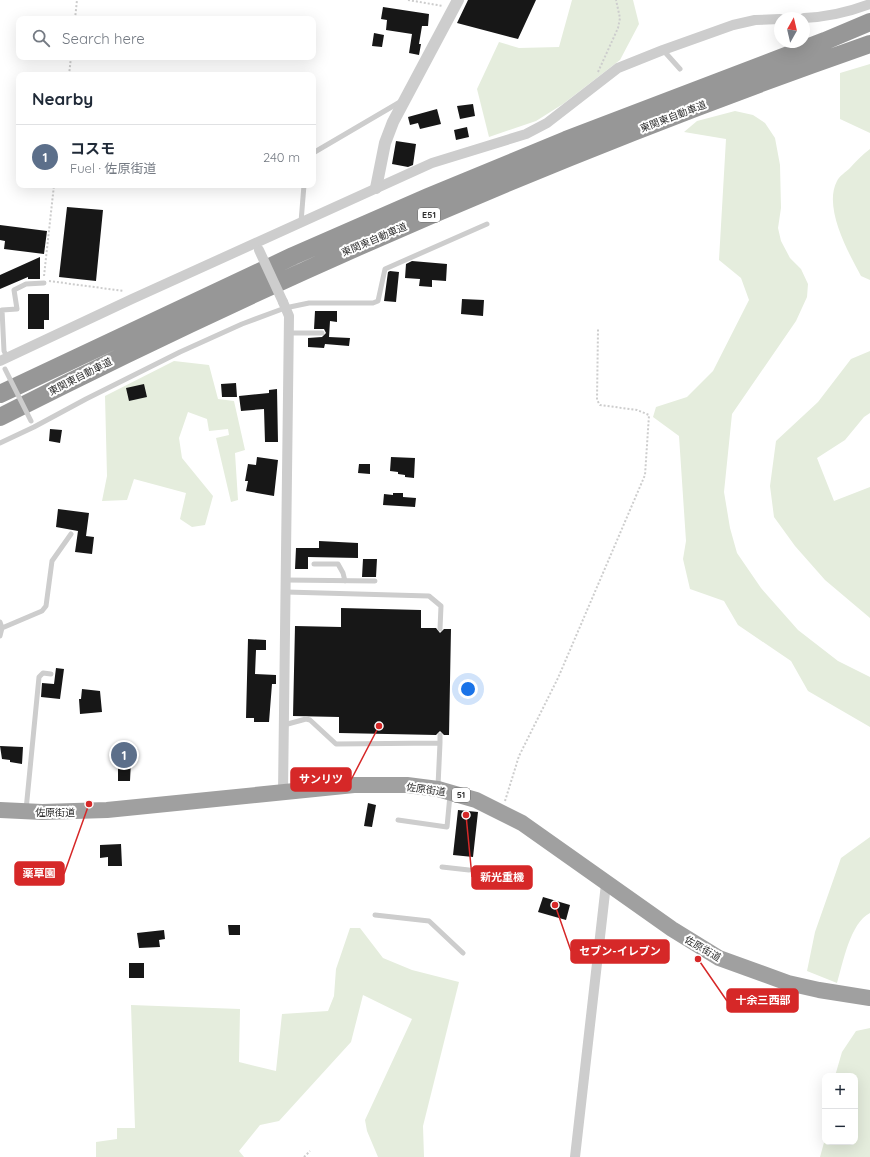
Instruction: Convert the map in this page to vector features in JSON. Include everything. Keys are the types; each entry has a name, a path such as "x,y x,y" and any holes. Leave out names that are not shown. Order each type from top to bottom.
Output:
{"highway":[{"name":"東関東自動車道","path":"0,394 293,256 421,200 566,140 825,41 870,22"},
{"name":"東関東自動車道","path":"0,417 133,349 300,271 428,216 677,115 870,44"},
{"name":"佐原街道","path":"0,810 26,812 107,810 381,784 444,791 476,800 501,811 522,823 606,884 699,947 730,963 788,983 819,990 870,998"}],"street":[{"path":"376,188 385,143 393,122 456,4"},
{"path":"810,17 852,10 870,4"},
{"path":"3,362 132,299 257,246 301,222 432,163 526,134 547,122 618,68 733,25 755,20 774,19"},
{"path":"257,246 289,316 284,792"},
{"path":"575,1157 606,884"}],"lane":[{"path":"663,50 680,69"},
{"path":"316,151 406,99"},
{"path":"301,222 304,188"},
{"path":"0,443 180,352 284,305 310,303 374,303 378,301 385,269 487,224"},
{"path":"34,427 3,362 4,351 2,310 17,309 14,290 26,284 44,284"},
{"path":"289,333 322,333"},
{"path":"2,628 42,611 46,606 52,561 71,534"},
{"path":"314,564 338,564 345,581"},
{"path":"286,580 375,581"},
{"path":"286,592 429,596 441,606 440,628"},
{"path":"0,622 2,628 0,636"},
{"path":"26,812 38,676 43,674 51,674"},
{"path":"284,725 306,719 310,720 336,744 440,744"},
{"path":"398,820 447,827 440,735"},
{"path":"442,867 469,870"},
{"path":"375,915 429,921 463,953"}],"path":[{"path":"75,16 77,0"},
{"path":"408,0 456,4"},
{"path":"595,76 618,28 620,18 616,0"},
{"path":"69,72 71,60"},
{"path":"54,188 44,280 126,291 132,299"},
{"path":"501,811 520,756 558,678 645,475 649,415 637,410 600,405 597,400 598,329"},
{"path":"304,1157 310,1151"}],"green space":[{"path":"572,0 633,0 639,24 620,60 563,104 536,121 489,137 477,89 499,42 519,48 559,47"},
{"path":"870,64 870,133 840,119 840,73"},
{"path":"735,111 753,115 765,123 775,138 780,165 781,208 778,228 781,241 790,258 801,269 808,284 807,297 796,321 732,414 724,492 730,528 737,553 761,588 798,630 838,661 870,677 870,727 808,691 791,661 738,625 724,601 690,589 683,559 686,541 679,436 653,417 656,407 687,397 713,371 749,300 741,278 719,260 726,139 684,132 697,121"},
{"path":"870,149 870,280 861,276 844,242 835,216 833,192 838,179"},
{"path":"870,351 870,413 864,417 845,440 817,458 834,501 870,487 870,618 825,580 795,546 774,517 770,486 776,441 818,402 851,359"},
{"path":"174,361 209,365 218,399 234,401 245,450 235,453 238,500 231,502 216,438 229,435 228,429 209,431 207,419 188,412 179,438 182,458 213,496 205,525 192,527 180,519 186,493 134,479 127,500 102,501 107,476 105,396"},
{"path":"870,837 870,913 857,925 852,934 837,983 807,971 815,932 841,858"},
{"path":"350,928 360,928 383,958 412,970 459,982 423,1126 424,1157 378,1157 367,1131 365,1120 412,1019 363,995 351,1042 279,1121 260,1125 239,1151 244,1157 96,1157 96,1142 117,1139 117,1128 135,1128 131,1005 240,1009 239,1062 276,1071 282,1014 328,1011 334,996 336,969"},
{"path":"870,1028 870,1157 820,1157 823,1145 858,1145 858,1073 836,1073 842,1052 856,1031"}],"building":[{"path":"468,0 536,0 518,39 457,23"},
{"path":"383,7 429,14 428,26 422,26 419,55 409,53 412,34 386,30 387,20 381,19"},
{"path":"374,33 384,35 382,47 372,46"},
{"path":"473,104 475,116 460,119 457,106"},
{"path":"437,109 441,124 420,129 418,123 410,125 408,117"},
{"path":"467,127 469,137 456,140 454,130"},
{"path":"396,141 416,144 413,165 408,167 392,164"},
{"path":"67,207 103,210 96,281 59,277"},
{"path":"0,225 47,231 44,254 4,249 5,241 0,240"},
{"path":"40,257 40,279 28,279 28,277 0,289 0,275"},
{"path":"412,261 447,264 446,281 432,280 432,287 419,286 420,279 405,278 406,264"},
{"path":"388,272 399,272 396,302 384,301"},
{"path":"28,294 49,294 49,320 44,320 44,329 28,329"},
{"path":"462,299 484,300 483,316 461,314"},
{"path":"315,311 337,311 337,322 330,321 329,337 350,338 349,346 325,344 324,348 308,347 308,338 322,337 326,333 324,329 314,329"},
{"path":"236,383 237,397 222,397 221,384"},
{"path":"144,384 147,397 129,401 126,388"},
{"path":"277,389 278,442 265,442 264,409 241,411 239,396 269,393 269,390"},
{"path":"50,429 62,430 60,443 49,441"},
{"path":"257,457 278,460 274,496 246,491 248,481 245,481 248,464 256,465"},
{"path":"391,457 415,458 414,478 405,477 405,475 398,474 398,472 390,471"},
{"path":"359,464 370,464 370,474 358,473"},
{"path":"393,493 403,493 403,497 416,498 415,507 383,505 384,494 393,495"},
{"path":"58,509 89,513 86,536 94,537 92,554 75,552 78,531 56,527"},
{"path":"319,541 358,543 358,558 308,557 308,569 295,569 296,548 319,548"},
{"path":"363,559 377,559 376,577 362,577"},
{"path":"341,608 421,610 421,628 436,628 440,633 444,629 451,629 449,735 444,735 440,731 436,735 339,733 339,717 293,716 295,626 341,627"},
{"path":"248,639 266,640 266,650 256,650 255,674 276,675 276,684 272,684 269,722 254,722 254,718 246,718"},
{"path":"56,668 64,669 60,699 41,697 42,683 54,684"},
{"path":"82,689 100,691 102,712 80,714 79,699 81,699"},
{"path":"0,746 23,747 22,764 2,759"},
{"path":"112,748 138,749 137,761 131,761 130,781 118,781 118,760 112,760"},
{"path":"368,803 376,805 372,827 364,826"},
{"path":"458,810 478,812 473,857 453,855"},
{"path":"121,844 122,866 108,866 108,857 100,858 100,845"},
{"path":"543,897 570,905 566,920 538,912"},
{"path":"228,925 240,925 240,935 229,935"},
{"path":"164,930 165,939 159,940 160,947 139,948 137,933"},
{"path":"129,963 144,963 144,978 129,978"}],"place":[{"name":"サンリツ","path":"379,726"},
{"name":"コスモ","path":"124,755"},
{"name":"薬草園","path":"89,804"},
{"name":"新光重機","path":"466,815"},
{"name":"セブン-イレブン","path":"555,905"},
{"name":"十余三西部","path":"698,959"}]}
